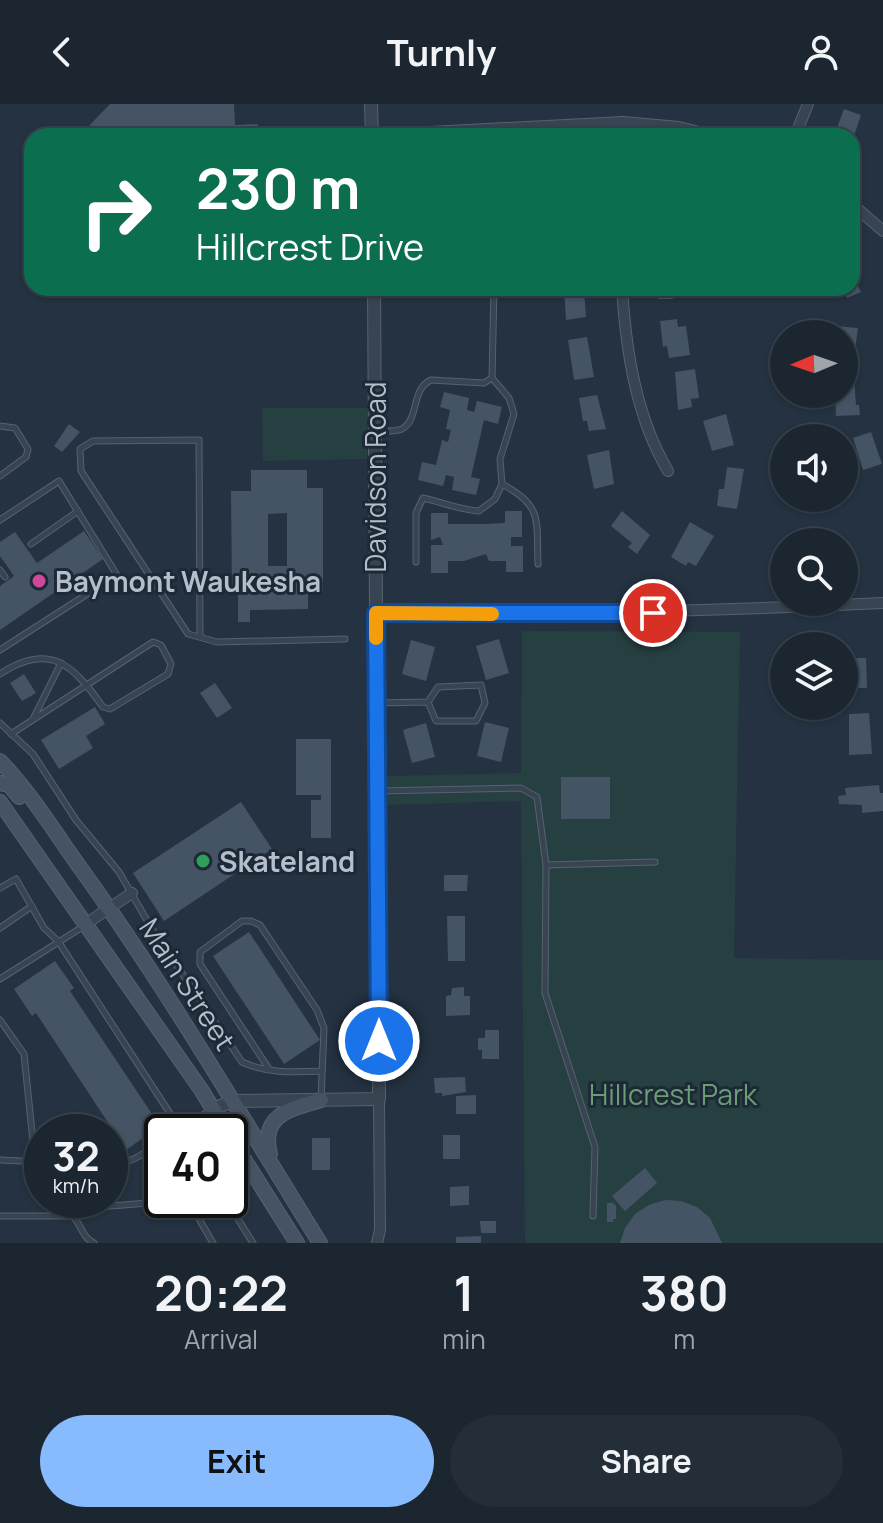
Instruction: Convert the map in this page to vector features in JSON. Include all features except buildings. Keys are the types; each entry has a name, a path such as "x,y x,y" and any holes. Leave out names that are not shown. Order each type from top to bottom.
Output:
{"main road":[{"name":"Main Street","path":"0,761 110,909 272,1162 320,1243"},
{"path":"0,783 9,785 29,811 48,824"},
{"name":"Main Street","path":"0,802 216,1114"},
{"path":"272,1162 268,1146 271,1123 285,1112 321,1100"},
{"name":"Main Street","path":"248,1164 297,1243"}],"street":[{"path":"371,104 372,128"},
{"path":"798,128 808,104"},
{"path":"507,128 623,122 683,128"},
{"path":"623,122 623,128"},
{"path":"860,211 883,231"},
{"name":"Davidson Road","path":"374,296 380,1230 377,1243"},
{"path":"623,296 640,404 647,430 668,471"},
{"path":"376,613 712,612 883,603"},
{"path":"84,925 132,893"},
{"path":"213,1109 233,1101 379,1099"}],"lane":[{"path":"416,562 416,513 423,498 463,510 479,511 495,499 502,484 500,459 514,414 509,398 492,378 494,296"},
{"path":"375,433 401,429 410,421 416,396 424,383 431,380 484,383 492,378"},
{"path":"0,426 15,428 28,449 26,457 0,476"},
{"path":"200,637 199,440 93,441 80,449 81,471 188,634 217,642 345,639"},
{"path":"0,520 59,481 117,575 0,650"},
{"path":"502,484 523,495 536,513 538,564"},
{"path":"31,544 78,511"},
{"path":"0,570 5,577"},
{"path":"0,674 34,657 61,663 87,685 103,707 110,709 168,674 171,664 161,645 153,642 87,685 33,720 11,734"},
{"path":"33,720 61,663"},
{"path":"481,685 485,703 476,721 436,721 428,702 438,687 481,685"},
{"path":"376,703 428,702"},
{"path":"0,723 33,754 76,820 119,872 229,1047 242,1062 257,1069 322,1071"},
{"path":"377,791 521,788 537,797 546,865 545,993 595,1147 593,1216"},
{"path":"546,865 655,862"},
{"path":"0,888 16,879 44,928 58,941 169,1114"},
{"path":"0,928 32,906"},
{"path":"270,1070 200,964 200,952 242,921 260,925 317,1010 324,1028 321,1100"},
{"path":"0,979 84,925"},
{"path":"0,1020 24,1054 32,1114"},
{"path":"206,1114 213,1109"},
{"path":"0,1160 24,1161"},
{"path":"0,1216 72,1216 78,1221 87,1240 94,1243"},
{"path":"198,1218 213,1243"},
{"path":"237,1218 253,1243"}],"green space":[{"path":"262,408 367,408 367,459 263,461"},
{"name":"Hillcrest Park","path":"522,631 740,632 734,958 883,960 883,1243 525,1243 521,801 386,805 385,776 521,773"}],"slow traffic":[{"path":"376,638 376,613 492,614"}],"place":[{"name":"Baymont Waukesha","path":"39,581"},
{"name":"Skateland","path":"203,861"}],"route":[{"path":"379,1041 376,613 653,613"}]}
